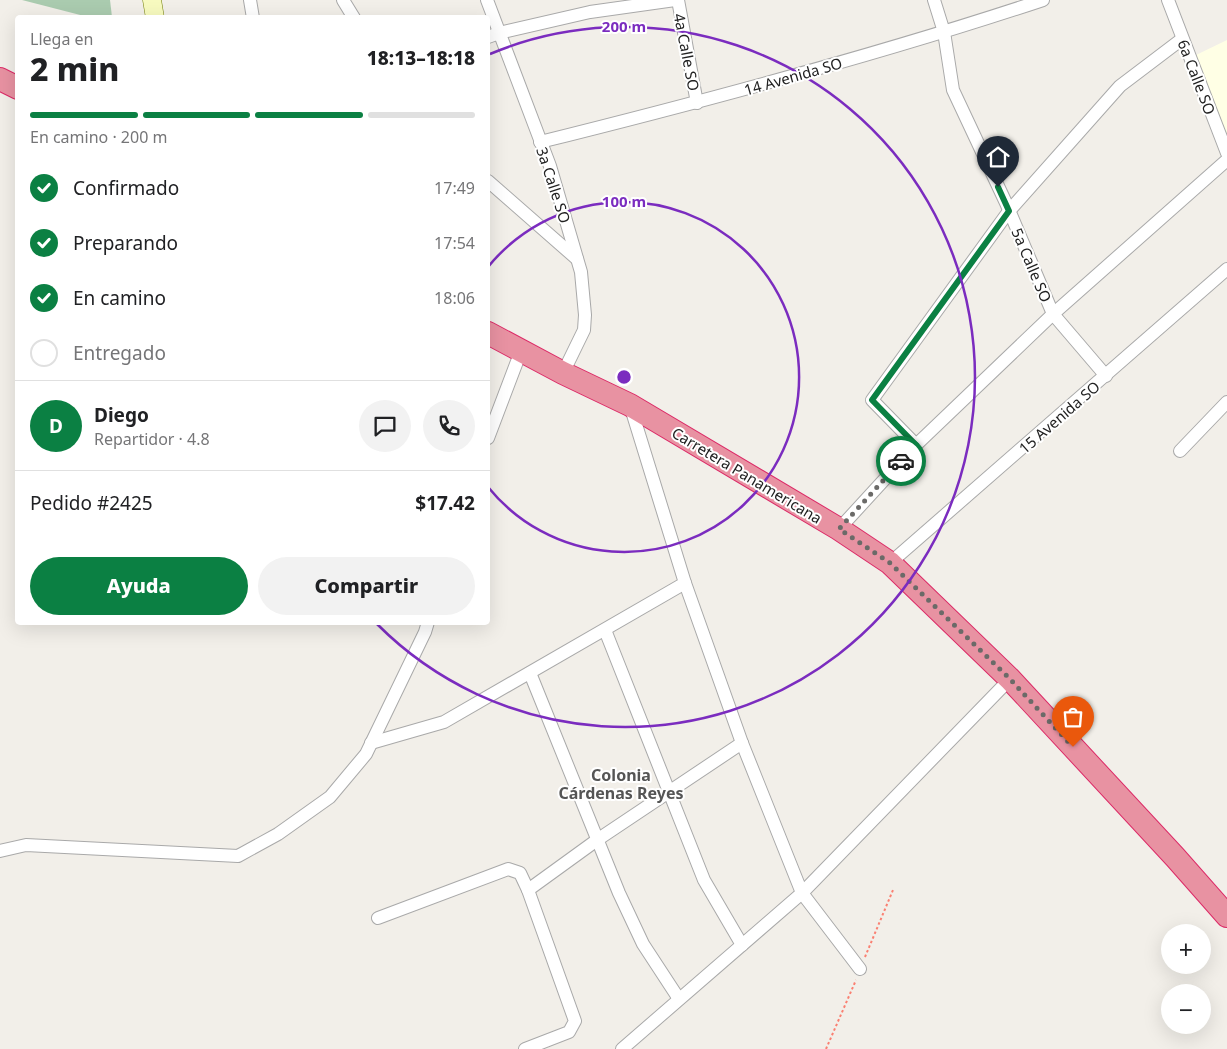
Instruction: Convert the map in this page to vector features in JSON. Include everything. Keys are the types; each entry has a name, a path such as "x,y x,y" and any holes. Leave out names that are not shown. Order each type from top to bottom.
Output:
{"highway":[{"path":"0,79 15,86"},
{"name":"Carretera Panamericana","path":"490,334 563,373 630,405 839,529 890,563 1010,679 1227,916"}],"street":[{"path":"152,0 154,15"},
{"path":"250,0 252,15"},
{"path":"343,0 352,15"},
{"name":"3a Calle SO","path":"486,0 489,15"},
{"path":"493,35 590,12 676,0"},
{"name":"4a Calle SO","path":"676,0 697,103"},
{"name":"5a Calle SO","path":"934,0 944,32 953,90 1009,211 1053,314 1106,376"},
{"name":"14 Avenida SO","path":"540,142 697,103 944,32 1043,0"},
{"name":"6a Calle SO","path":"1168,0 1227,153"},
{"name":"3a Calle SO","path":"490,20 493,35 550,166 581,272 585,315 584,330 563,373"},
{"path":"916,445 872,400 1009,211 1120,86 1182,39"},
{"path":"839,529 916,445 1053,314 1227,160"},
{"path":"490,183 577,258"},
{"name":"15 Avenida SO","path":"890,563 1227,269"},
{"path":"490,433 521,351"},
{"path":"1180,451 1227,402"},
{"path":"630,405 685,583 742,743 802,892 860,970"},
{"path":"371,743 444,722 685,583"},
{"path":"0,851 26,845 238,856 278,834 330,798 366,754 427,625"},
{"path":"605,630 704,880 742,945"},
{"path":"530,673 597,840 643,944 679,999"},
{"path":"622,1049 802,892 1010,679"},
{"path":"528,890 597,840 742,743"},
{"path":"378,918 508,869 520,873 528,890 575,1021 569,1032 525,1049"}],"path":[{"path":"826,1049 893,890"}],"shaded area":[{"path":"22,0 110,0 112,15 80,15"},
{"path":"1227,40 1227,135 1196,55"}],"way so far":[{"path":"901,461 839,529 890,563 1010,679 1073,747"}],"district":[{"name":"Colonia Cárdenas Reyes","path":"621,784"}],"route":[{"path":"901,461 916,445 872,400 1009,211 998,187"}]}
